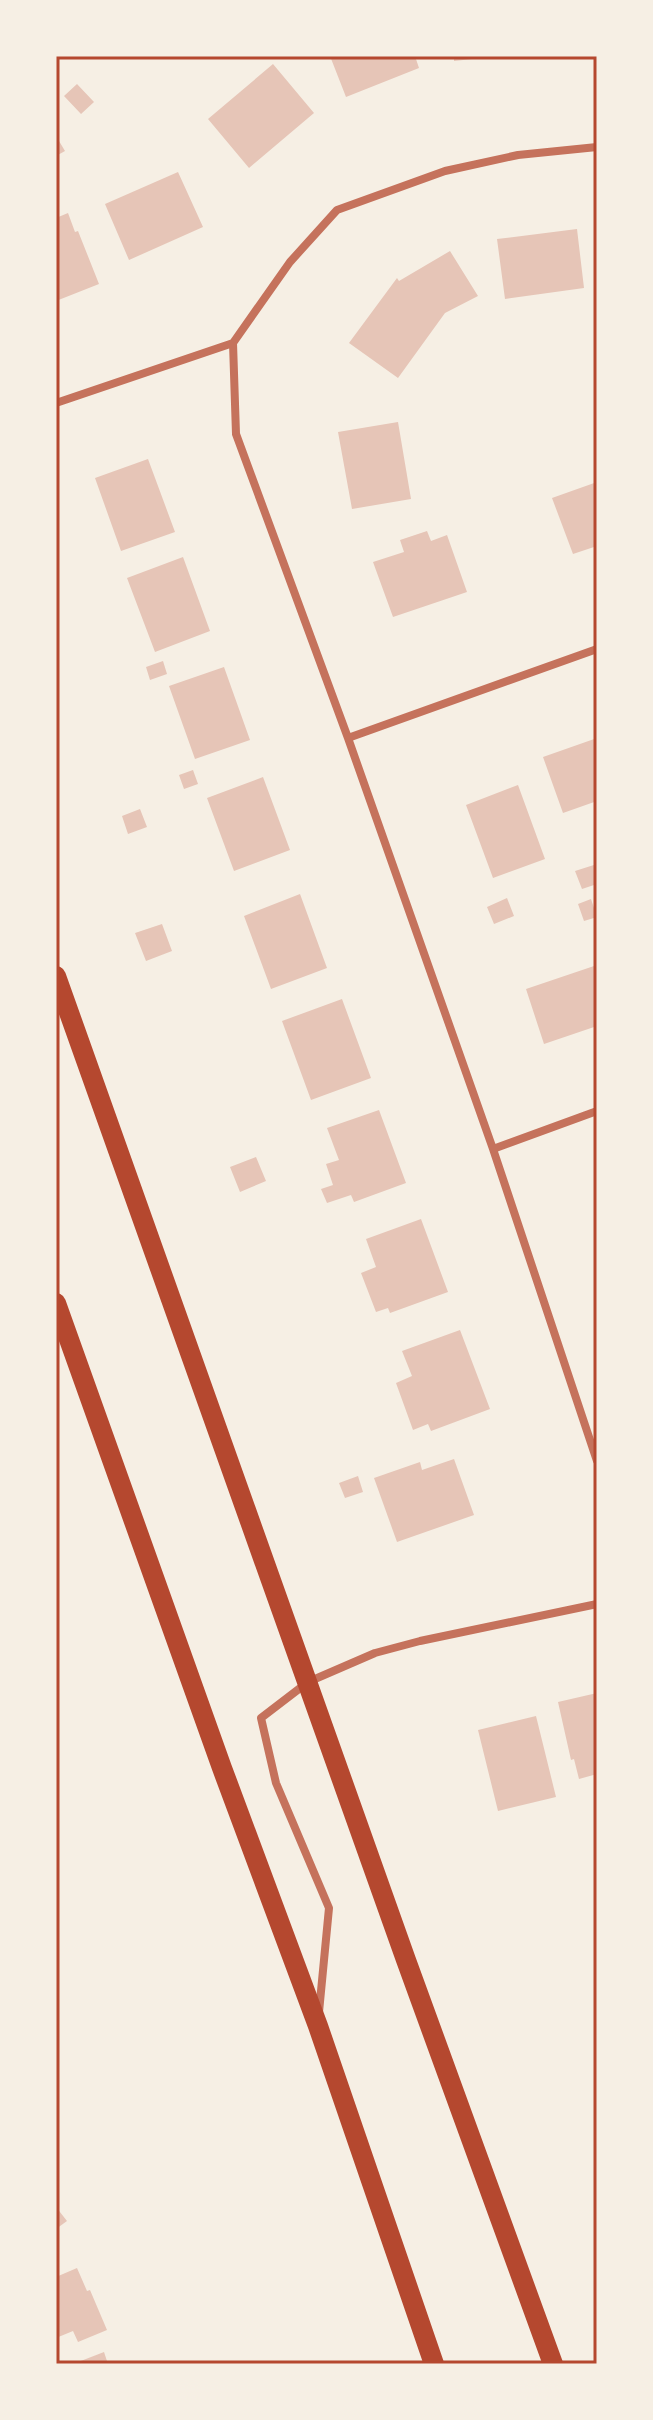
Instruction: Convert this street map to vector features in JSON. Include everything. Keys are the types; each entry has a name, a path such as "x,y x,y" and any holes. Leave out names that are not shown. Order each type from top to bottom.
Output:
{"main road":[{"path":"56,976 553,2364"},
{"path":"56,1303 227,1782 318,2026 434,2364"}],"street":[{"path":"56,403 233,343 290,262 337,210 445,171 518,155 597,147"},
{"path":"233,343 236,434 348,738 493,1149 597,1461"},
{"path":"348,738 597,649"},
{"path":"493,1149 597,1111"},
{"path":"318,2026 329,1908 276,1783 261,1718 308,1682 375,1653 597,1604"}],"building":[{"path":"330,56 415,56 419,68 346,97"},
{"path":"454,56 481,56 481,58 454,61"},
{"path":"273,64 314,113 249,168 208,119"},
{"path":"77,84 94,102 81,114 64,96"},
{"path":"56,136 65,151 56,156"},
{"path":"178,172 203,227 129,260 105,204"},
{"path":"68,213 99,284 56,301 56,218"},
{"path":"577,229 584,288 505,299 497,239"},
{"path":"450,251 478,296 445,313 398,378 349,343 397,278 399,281"},
{"path":"398,422 411,499 352,509 338,432"},
{"path":"148,459 175,532 121,551 95,478"},
{"path":"597,482 597,546 573,554 552,498"},
{"path":"427,531 431,541 447,535 467,592 393,617 373,562 404,552 400,540"},
{"path":"183,557 210,631 155,652 127,578"},
{"path":"163,661 167,674 150,680 146,667"},
{"path":"224,667 250,740 195,759 169,686"},
{"path":"597,738 597,801 563,813 543,757"},
{"path":"193,770 198,784 184,789 179,775"},
{"path":"263,777 290,850 234,871 207,798"},
{"path":"518,785 545,859 493,878 466,805"},
{"path":"140,809 147,827 128,834 122,816"},
{"path":"597,864 597,884 582,889 575,871"},
{"path":"300,894 327,968 271,989 244,916"},
{"path":"507,898 514,916 494,924 487,907"},
{"path":"591,899 597,917 584,921 578,904"},
{"path":"162,924 172,951 146,961 135,933"},
{"path":"597,965 597,1026 544,1044 526,989"},
{"path":"342,999 371,1078 311,1100 282,1021"},
{"path":"379,1110 406,1183 354,1202 351,1195 327,1203 321,1189 333,1185 326,1164 339,1160 327,1128"},
{"path":"256,1157 266,1181 240,1192 230,1167"},
{"path":"421,1219 448,1292 390,1313 388,1308 376,1312 361,1273 376,1267 366,1239"},
{"path":"460,1330 490,1409 431,1431 428,1424 413,1430 396,1383 412,1376 402,1351"},
{"path":"454,1459 474,1515 397,1542 374,1478 420,1462 422,1470"},
{"path":"358,1476 363,1492 345,1498 339,1483"},
{"path":"597,1693 597,1774 579,1779 574,1759 571,1760 558,1702"},
{"path":"536,1716 556,1797 498,1811 478,1730"},
{"path":"56,2207 67,2221 56,2229"},
{"path":"77,2268 107,2330 78,2342 73,2331 56,2338 56,2277"},
{"path":"104,2352 108,2364 73,2364"}]}
